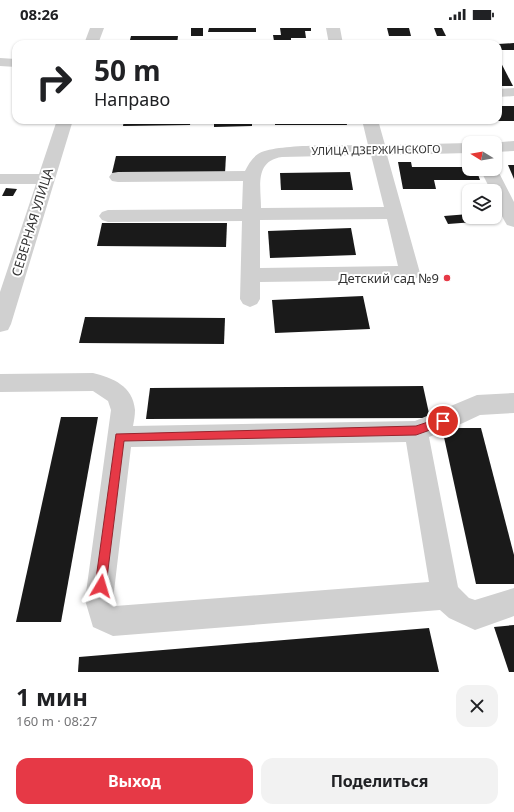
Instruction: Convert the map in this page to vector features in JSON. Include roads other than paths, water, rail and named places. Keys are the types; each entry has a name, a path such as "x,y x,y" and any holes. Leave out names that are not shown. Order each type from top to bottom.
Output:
{"street":[{"path":"92,40 97,28"},
{"path":"333,28 335,40"},
{"path":"0,62 12,63"},
{"path":"502,92 514,92"},
{"name":"СЕВЕРНАЯ УЛИЦА","path":"0,324 10,265 45,179 64,124"},
{"path":"251,275 410,273 371,124"},
{"path":"502,147 514,146"},
{"name":"УЛИЦА ДЗЕРЖИНСКОГО","path":"252,176 256,164 263,157 269,154 282,152 462,148"},
{"path":"118,177 252,176 250,299"},
{"path":"492,176 514,221"},
{"path":"0,179 45,179"},
{"path":"108,216 394,213"},
{"path":"0,383 94,382 104,385 118,395 123,410 99,600 103,617 113,621 445,595"},
{"path":"120,437 416,430 449,418 478,405 514,402"},
{"path":"416,430 445,595 459,608 475,614 514,602"}],"place":[{"name":"Детский сад №9","path":"447,278"}]}
